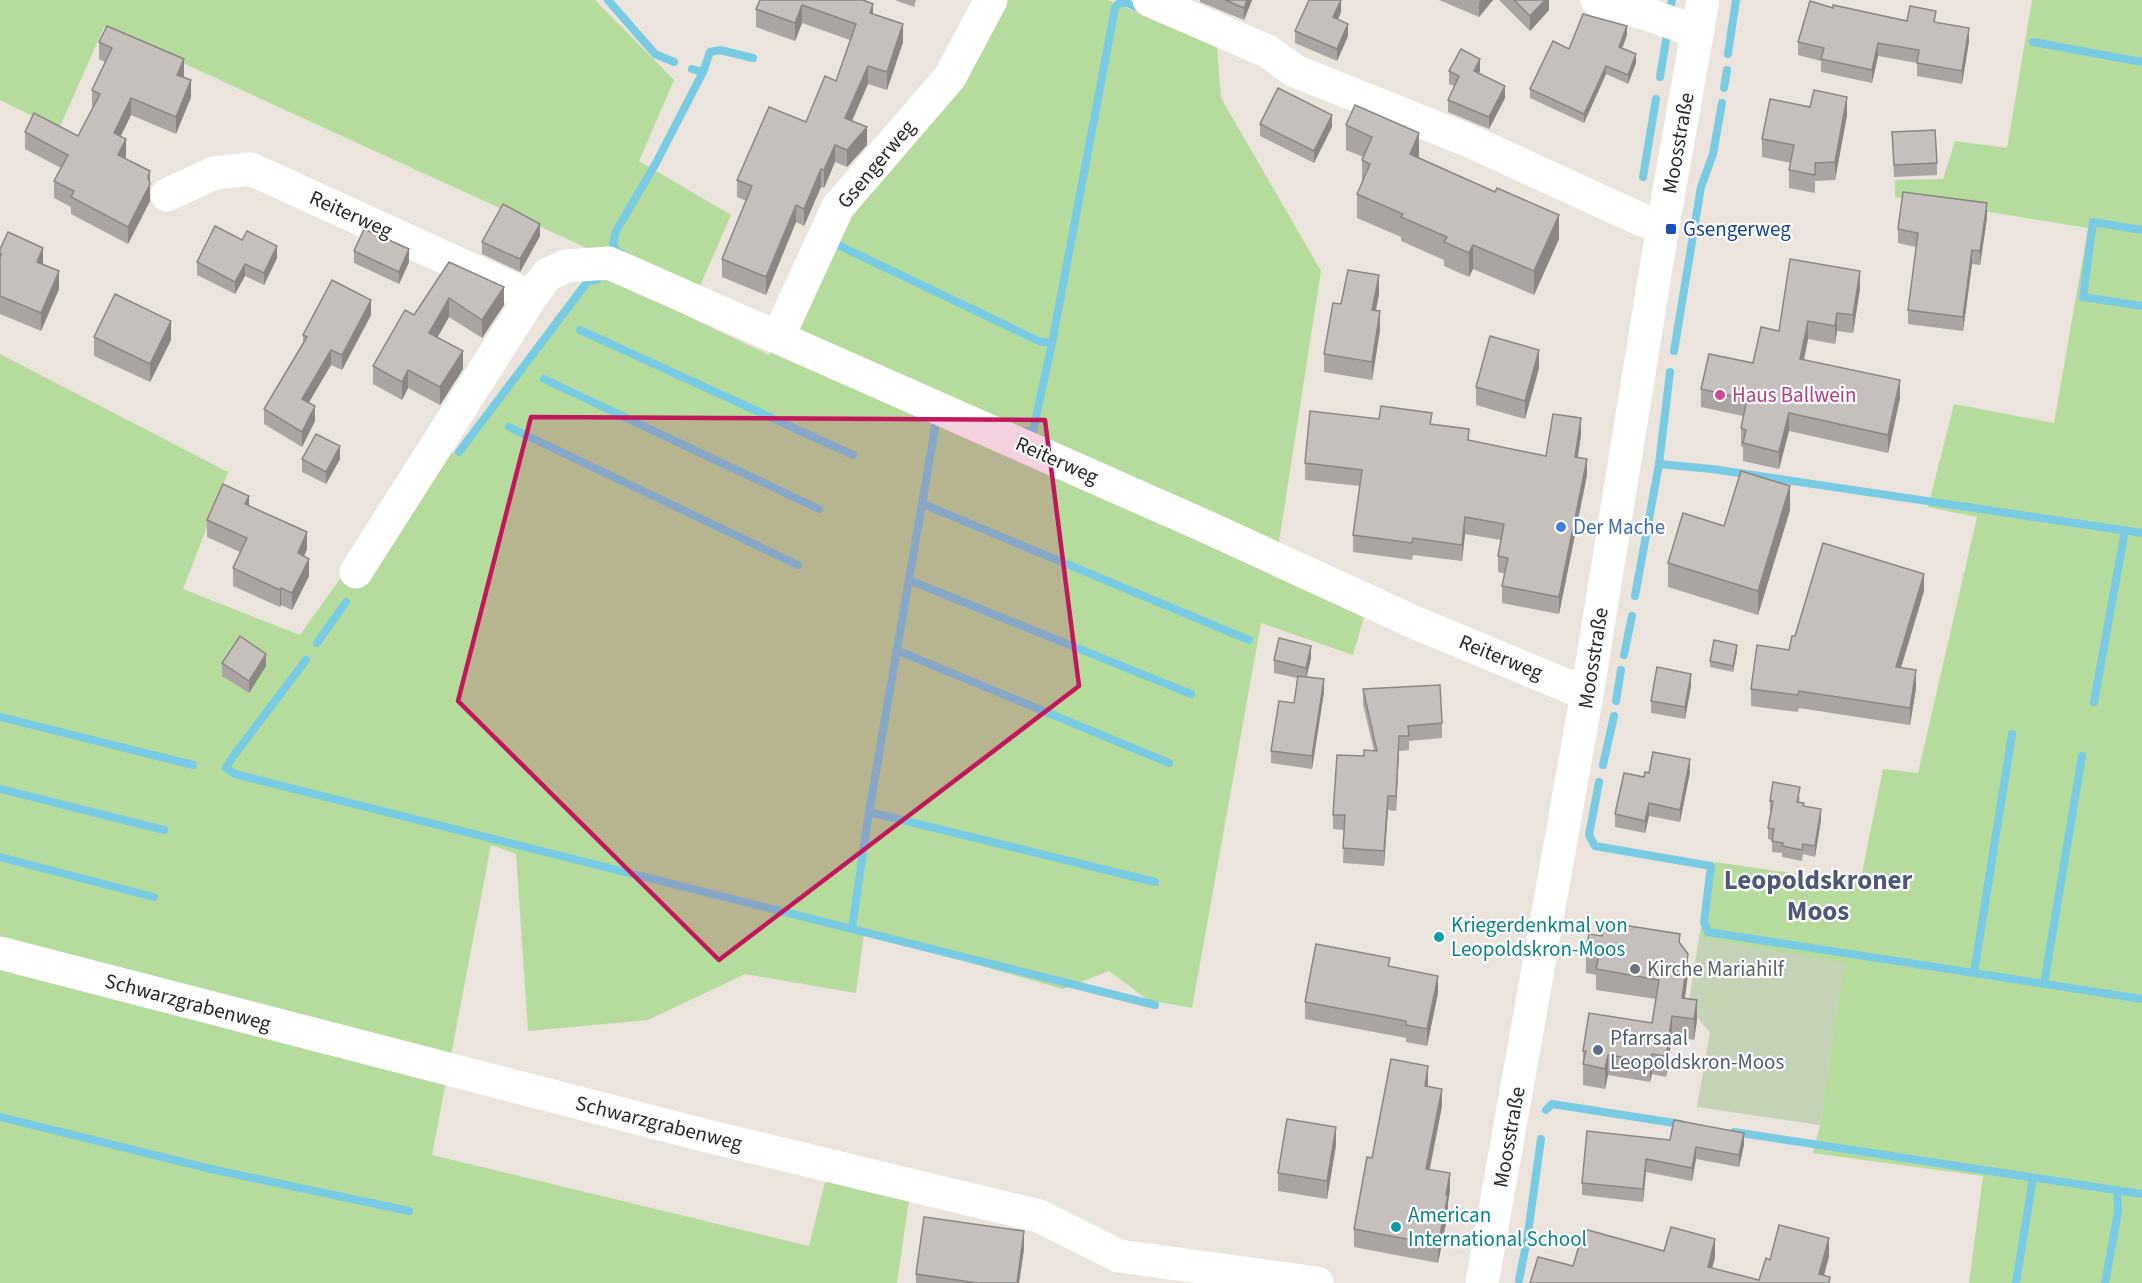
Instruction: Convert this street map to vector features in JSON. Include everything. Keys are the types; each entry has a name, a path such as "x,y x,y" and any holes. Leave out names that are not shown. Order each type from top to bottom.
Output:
{"street":[{"name":"Gsengerweg","path":"778,338 838,207 950,77 991,0"},
{"path":"1149,0 1267,51 1295,71 1472,142 1642,220 1663,225"},
{"path":"1597,0 1647,14 1697,32"},
{"name":"Moosstraße","path":"1482,1283 1587,694 1663,225 1703,0"},
{"name":"Reiterweg","path":"167,195 214,173 251,169 531,297"},
{"name":"Reiterweg","path":"356,572 531,297 548,275 566,266 609,263 1198,523 1416,623 1587,694"},
{"name":"Schwarzgrabenweg","path":"0,953 681,1129 1039,1216 1119,1256 1317,1283"}],"highlighted area":[{"path":"531,417 1045,420 1079,686 719,960 458,701"}],"green space":[{"path":"0,0 595,0 674,80 639,161 731,215 687,316 769,355 852,205 999,0 1108,0 1217,47 1221,98 1321,271 1274,574 1365,613 1353,655 1261,623 1192,1008 1148,1000 1109,971 1063,989 864,933 856,993 745,974 648,1020 528,1031 516,854 491,845 432,1155 809,1246 827,1174 910,1193 897,1283 0,1283 0,354 228,472 183,589 300,635 352,562 426,440 454,453 587,275 600,254 104,27 59,129 0,100"},
{"path":"2032,0 2142,0 2142,1283 1969,1283 1983,1176 1813,1153 1820,1125 1844,964 1699,937 1715,862 1860,883 1883,769 1918,773 1977,517 1928,507 1954,404 2054,423 2088,228 1895,197 1895,180 1943,179 1955,141 2007,148"},
{"path":"1699,937 1845,963 1820,1125 1697,1107 1710,1032 1688,1007"}],"building":[{"path":"760,0 863,0 873,4 870,13 903,24 887,72 868,66 845,118 867,127 847,150 835,145 824,170 821,169 804,209 796,205 766,277 722,259 752,186 737,180 769,107 806,122 825,76 836,81 856,24 802,5 795,23 756,9"},
{"path":"1225,0 1247,0 1244,8"},
{"path":"1309,0 1341,0 1333,17 1348,24 1337,49 1295,31"},
{"path":"1514,0 1545,0 1530,16"},
{"path":"1810,1 1833,8 1833,5 1907,21 1910,6 1936,11 1934,22 1969,28 1962,71 1917,63 1919,50 1878,43 1872,70 1821,59 1824,48 1798,42"},
{"path":"1583,14 1627,26 1619,47 1636,54 1628,75 1606,66 1584,114 1530,89 1553,41 1569,49"},
{"path":"107,26 184,59 177,75 191,80 176,117 131,98 114,133 126,139 118,155 150,171 148,177 150,184 128,227 71,197 74,191 54,181 68,155 25,132 34,113 78,136 100,94 92,90 112,48 99,42"},
{"path":"1461,49 1480,59 1474,71 1505,86 1489,117 1448,100 1459,76 1449,71"},
{"path":"1278,88 1332,115 1314,151 1260,124"},
{"path":"1814,90 1847,97 1835,162 1815,163 1815,175 1789,170 1794,145 1762,139 1770,99 1810,107"},
{"path":"1355,105 1419,133 1410,154 1495,192 1497,188 1559,215 1534,271 1473,245 1469,253 1444,242 1447,237 1357,194 1370,164 1362,160 1372,137 1346,125"},
{"path":"1935,130 1937,163 1894,165 1892,132"},
{"path":"1903,192 1987,203 1980,251 1972,250 1963,317 1908,310 1918,233 1898,229"},
{"path":"503,204 540,224 520,259 482,242"},
{"path":"215,226 242,240 247,231 277,246 264,273 245,264 235,282 197,262"},
{"path":"364,229 409,249 399,272 354,251"},
{"path":"8,232 43,248 37,262 59,271 41,313 0,296 0,249"},
{"path":"1790,259 1860,271 1853,315 1837,313 1835,326 1808,321 1800,359 1900,380 1888,435 1789,413 1779,452 1743,443 1746,430 1741,428 1747,399 1701,389 1709,354 1753,363 1761,327 1779,331"},
{"path":"449,262 504,287 482,320 449,298 429,333 463,351 440,387 408,370 402,382 373,366 405,310 414,315"},
{"path":"1348,270 1379,275 1372,310 1380,311 1372,362 1324,354 1333,303 1341,304"},
{"path":"332,280 371,300 342,355 331,350 302,399 315,406 302,432 264,409 307,337 303,335"},
{"path":"115,294 171,321 150,364 94,337"},
{"path":"1490,336 1539,350 1525,401 1476,387"},
{"path":"1381,406 1432,413 1430,424 1469,429 1468,440 1546,456 1553,414 1581,418 1575,457 1587,459 1559,597 1502,586 1508,558 1498,556 1504,524 1465,517 1462,545 1413,538 1412,543 1353,535 1362,470 1305,463 1310,411 1379,419"},
{"path":"316,434 340,446 326,472 302,459"},
{"path":"1741,471 1790,486 1758,591 1668,563 1683,513 1724,526"},
{"path":"223,484 249,496 245,504 307,532 298,553 309,559 292,593 281,588 280,590 233,568 247,538 207,520"},
{"path":"1823,543 1924,574 1896,667 1916,670 1910,708 1799,691 1798,695 1751,689 1757,645 1789,650"},
{"path":"240,636 266,654 249,681 222,663"},
{"path":"1279,638 1311,646 1306,668 1274,660"},
{"path":"1714,640 1737,645 1733,666 1710,661"},
{"path":"1657,667 1691,674 1685,707 1651,701"},
{"path":"1298,676 1324,679 1312,756 1271,751 1279,701 1294,703"},
{"path":"1440,685 1442,723 1408,726 1409,736 1399,736 1396,796 1388,796 1384,851 1343,848 1345,815 1333,815 1337,755 1364,756 1364,750 1377,751 1363,689"},
{"path":"1653,752 1690,759 1680,810 1649,803 1645,821 1615,814 1624,773 1644,777 1645,772 1649,773"},
{"path":"1773,782 1800,787 1797,802 1804,803 1803,806 1821,809 1815,846 1803,844 1802,850 1782,846 1783,843 1772,841 1774,829 1768,828 1773,801 1770,801"},
{"path":"1604,922 1680,934 1679,942 1688,954 1682,998 1697,1000 1694,1019 1672,1016 1666,1056 1652,1054 1650,1061 1608,1055 1605,1069 1583,1064 1589,1013 1652,1023 1659,980 1596,969 1599,955 1586,952 1587,943 1589,934 1602,936"},
{"path":"1316,944 1390,958 1388,966 1438,976 1427,1029 1406,1025 1406,1021 1305,1002"},
{"path":"1391,1059 1428,1066 1425,1086 1442,1089 1426,1169 1450,1173 1438,1245 1354,1229 1367,1157 1372,1158"},
{"path":"1287,1119 1336,1127 1327,1181 1278,1173"},
{"path":"1674,1120 1744,1133 1739,1155 1696,1147 1692,1168 1646,1159 1643,1189 1582,1183 1587,1131 1670,1140"},
{"path":"924,1217 1024,1231 1017,1283 977,1283 916,1274"},
{"path":"1779,1225 1829,1238 1819,1274 1830,1277 1829,1283 1530,1283 1538,1257 1573,1266 1584,1229 1664,1251 1671,1227 1715,1239 1708,1267 1759,1280 1766,1258 1770,1260"}],"waterway":[{"path":"608,0 655,54 674,62"},
{"path":"1669,14 1672,0"},
{"path":"1728,54 1736,0"},
{"path":"1023,431 1033,431 1052,343 1115,8 1119,3 1127,3 1144,11"},
{"path":"1660,77 1667,34"},
{"path":"2033,42 2142,62"},
{"path":"703,72 710,52 720,50 753,58"},
{"path":"623,254 617,252 613,243 616,231 656,163 703,72 692,69"},
{"path":"1724,88 1727,70"},
{"path":"1643,177 1656,99"},
{"path":"1674,351 1701,187 1713,154 1722,103"},
{"path":"2142,230 2093,222 2083,297 2142,306"},
{"path":"840,246 1041,342 1052,343"},
{"path":"459,452 588,281 597,280"},
{"path":"580,330 853,455"},
{"path":"1635,596 1659,464 1670,372"},
{"path":"544,379 819,509"},
{"path":"852,928 869,812 936,422"},
{"path":"509,427 798,565"},
{"path":"1659,464 1712,469 2142,533"},
{"path":"923,504 1249,640"},
{"path":"2094,702 2125,530"},
{"path":"909,580 1191,694"},
{"path":"317,643 346,602"},
{"path":"1624,655 1632,616"},
{"path":"896,650 1169,763"},
{"path":"306,660 226,768 235,774 1155,1005"},
{"path":"1616,701 1621,670"},
{"path":"1603,765 1614,716"},
{"path":"0,717 193,765"},
{"path":"1974,973 2012,734"},
{"path":"2044,984 2082,756"},
{"path":"1599,782 1589,835 1595,846 1711,866 1704,922 1708,932 2142,999"},
{"path":"0,789 164,830"},
{"path":"869,812 1155,882"},
{"path":"0,857 154,897"},
{"path":"1546,1110 1552,1104 1681,1124"},
{"path":"0,1117 211,1169 409,1211"},
{"path":"1734,1132 2142,1194"},
{"path":"1519,1280 1541,1139"},
{"path":"2016,1283 2033,1178"},
{"path":"2105,1283 2118,1212 2117,1190"}],"place":[{"name":"Gsengerweg","path":"1671,229"},
{"name":"Haus Ballwein","path":"1720,395"},
{"name":"Der Mache","path":"1561,527"},
{"name":"Kriegerdenkmal von Leopoldskron-Moos","path":"1439,937"},
{"name":"Kirche Mariahilf","path":"1635,969"},
{"name":"Pfarrsaal Leopoldskron-Moos","path":"1598,1050"},
{"name":"American International School","path":"1396,1227"}],"district":[{"name":"Leopoldskroner Moos","path":"1818,896"}]}
